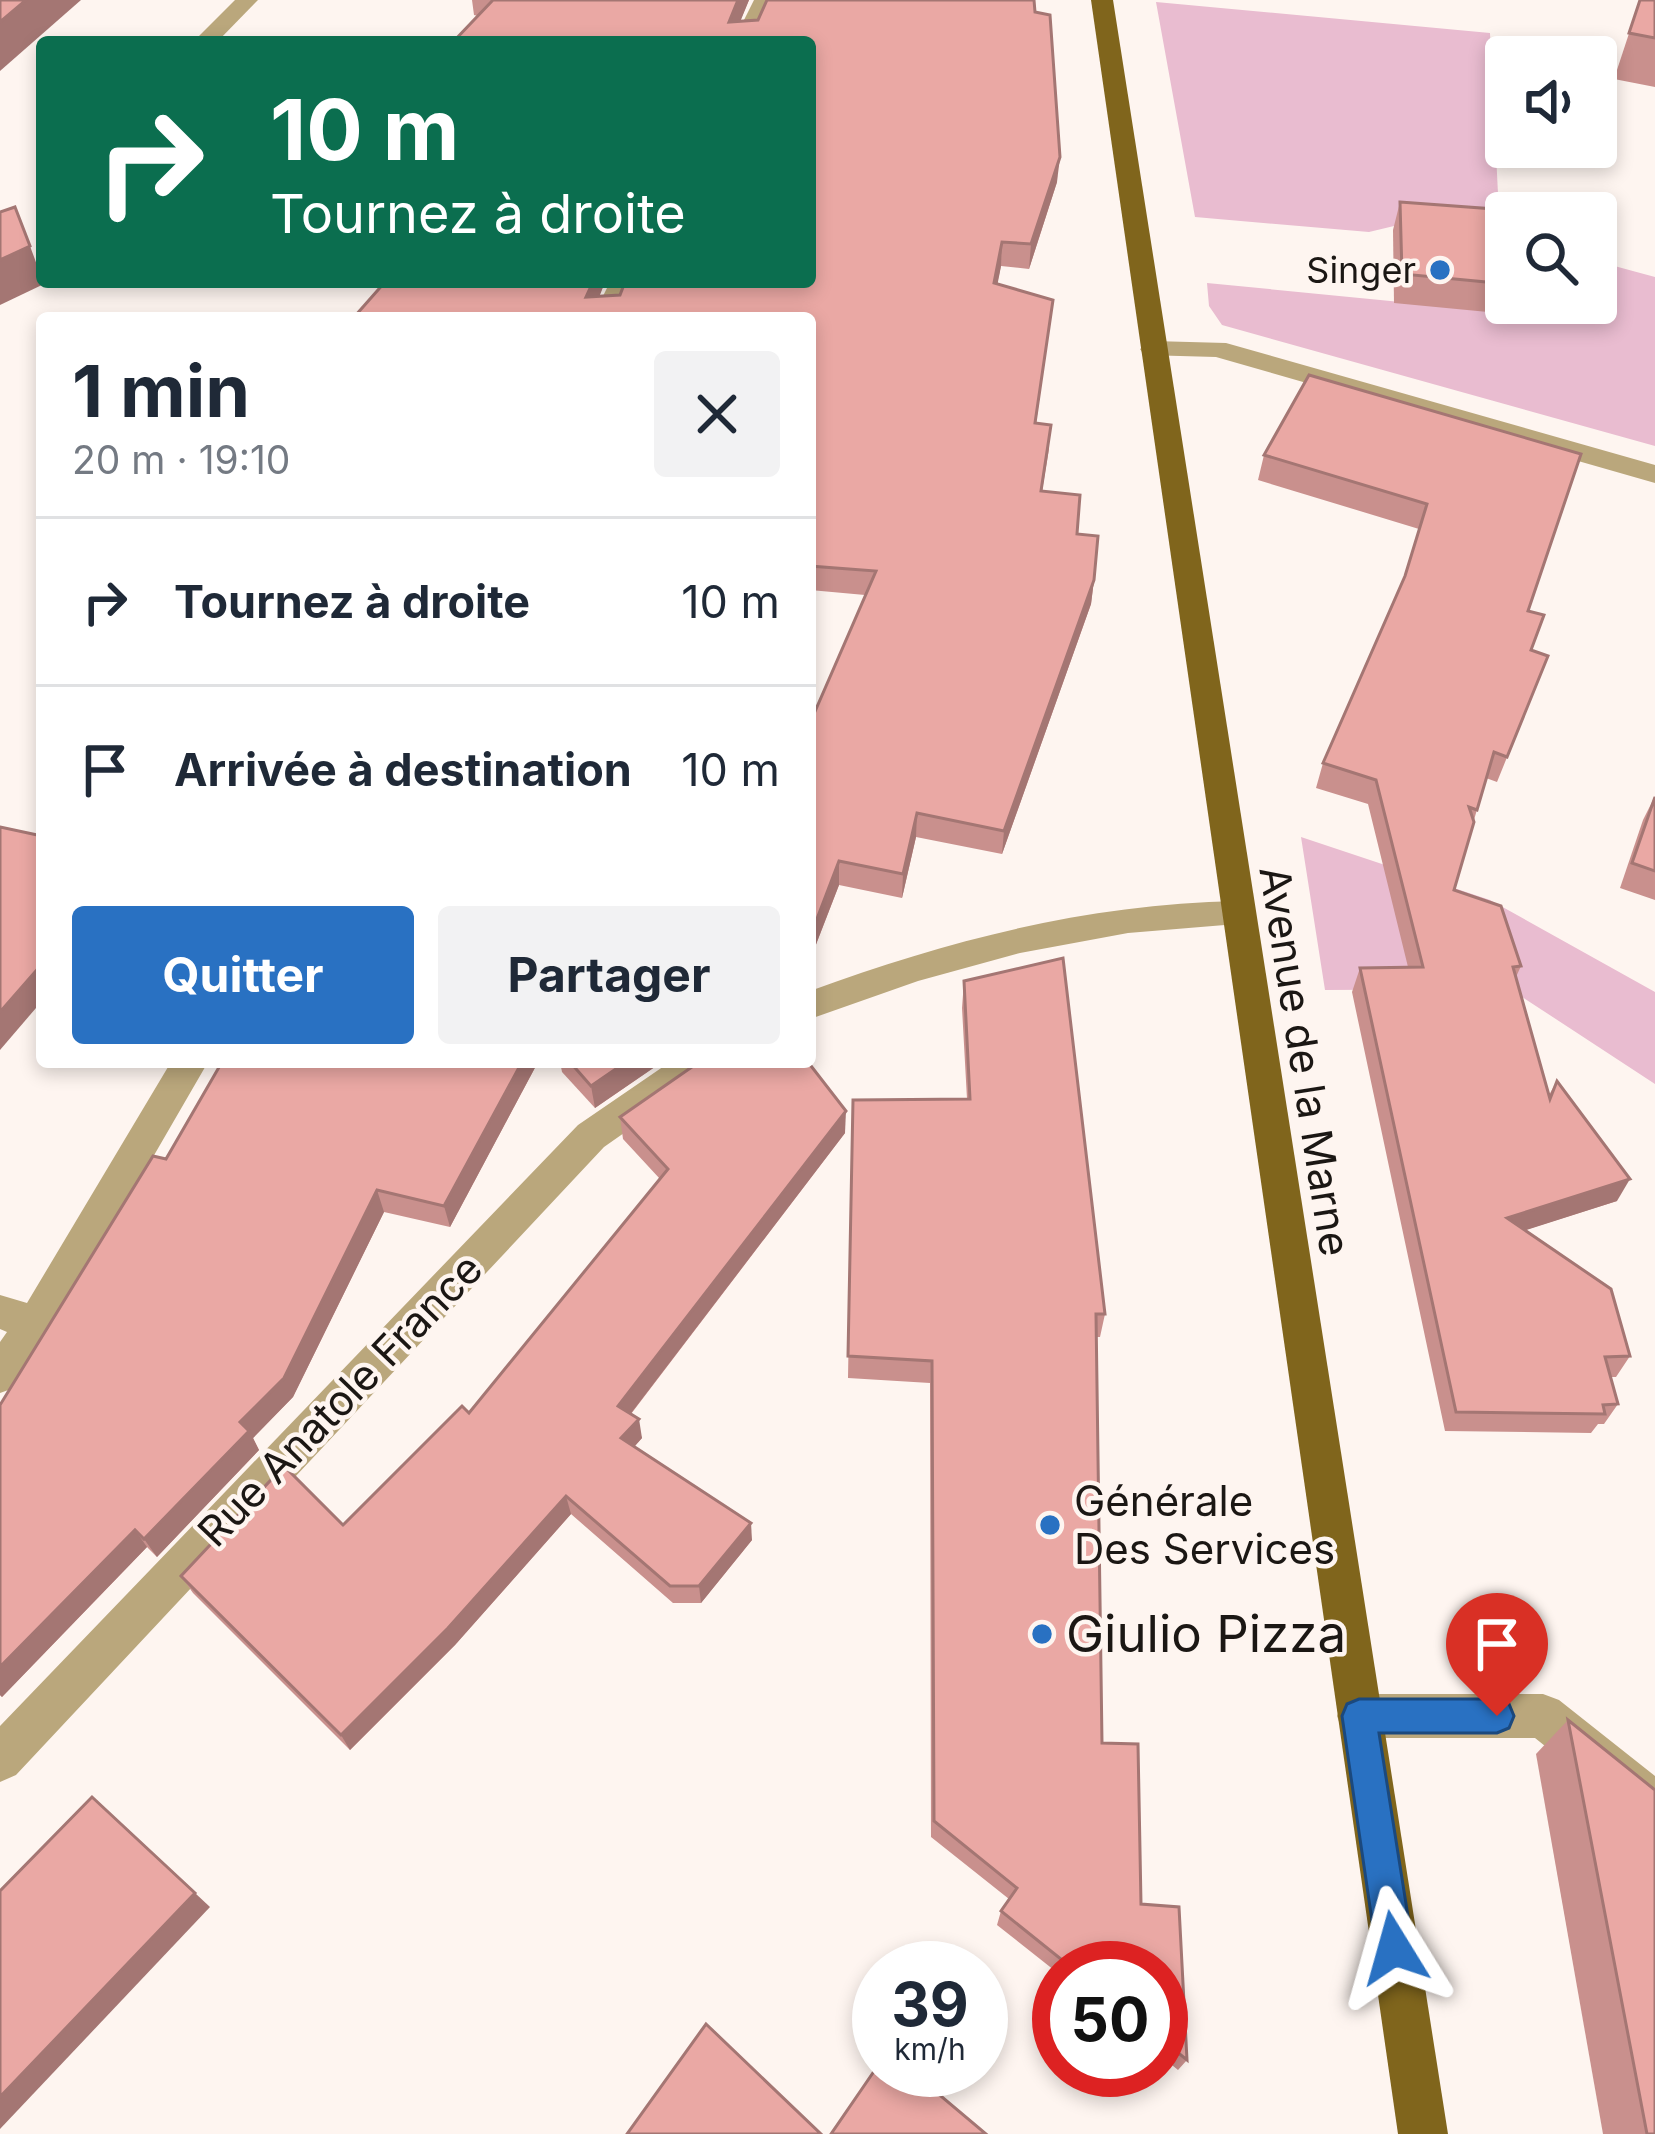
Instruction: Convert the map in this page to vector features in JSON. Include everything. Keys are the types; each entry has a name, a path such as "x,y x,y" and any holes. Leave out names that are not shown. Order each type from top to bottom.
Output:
{"main road":[{"name":"Avenue de la Marne","path":"1102,0 1423,2134"}],"street":[{"path":"210,36 247,0"},
{"path":"747,36 765,0"},
{"path":"1153,349 1217,350 1655,474"},
{"path":"816,1003 915,966 1085,928 1191,913 1237,914"},
{"path":"0,1375 18,1317 186,1068"},
{"name":"Rue Anatole France","path":"0,1759 591,1136 689,1068"},
{"path":"1359,1716 1543,1716 1655,1805"}],"shaded area":[{"path":"1156,2 1490,33 1485,36 1485,168 1497,168 1498,192 1485,192 1485,235 1394,226 1369,232 1195,217"},
{"path":"1617,267 1655,277 1655,446 1222,325 1209,306 1207,283 1485,310 1485,324 1617,324"},
{"path":"1301,837 1490,900 1655,992 1655,1084 1510,989 1325,990"}],"building":[{"path":"0,0 26,0 0,22"},
{"path":"493,0 738,0 729,22 758,20 767,0 1034,0 1035,12 1050,15 1060,157 1031,244 1002,242 994,283 1053,300 1035,423 1051,425 1041,491 1080,495 1077,534 1098,536 1094,580 1004,831 917,813 903,874 839,861 816,921 816,709 876,571 816,566 816,312 359,312 380,288 590,288 586,297 620,295 623,288 816,288 816,36 459,36"},
{"path":"1640,0 1655,0 1655,38 1629,33"},
{"path":"1400,202 1485,208 1485,282 1402,274"},
{"path":"15,207 30,246 0,260 0,212"},
{"path":"1309,375 1581,454 1528,611 1544,615 1531,650 1548,656 1507,757 1494,752 1477,810 1469,807 1474,822 1454,890 1501,906 1521,966 1513,967 1550,1099 1557,1081 1630,1179 1507,1218 1611,1289 1630,1356 1605,1357 1618,1404 1603,1405 1605,1414 1456,1412 1360,968 1423,967 1376,780 1323,763 1405,576 1427,504 1264,455"},
{"path":"1655,797 1655,871 1632,863"},
{"path":"0,827 36,835 36,971 0,1012"},
{"path":"1063,958 1105,1314 1096,1314 1102,1743 1138,1744 1141,1904 1179,1907 1181,1941 1038,1941 1001,1911 1017,1888 934,1821 932,1361 848,1356 853,1100 970,1099 964,981"},
{"path":"219,1068 519,1068 444,1206 377,1190 284,1378 240,1422 249,1431 144,1539 135,1530 0,1667 0,1405 153,1156 166,1159"},
{"path":"575,1068 617,1068 591,1086"},
{"path":"690,1068 813,1068 846,1111 618,1406 639,1419 621,1438 751,1523 699,1586 670,1586 566,1496 448,1628 341,1735 181,1576 284,1466 343,1525 462,1406 469,1413 668,1169 620,1117"},
{"path":"1568,1720 1655,1790 1655,2134 1647,2134"},
{"path":"92,1797 195,1893 0,2097 0,1891"},
{"path":"706,2024 821,2134 627,2134"},
{"path":"856,2097 942,2097 986,2134 831,2134"}],"place":[{"name":"Singer","path":"1440,270"},
{"name":"Générale Des Services","path":"1050,1525"},
{"name":"Giulio Pizza","path":"1042,1634"}],"route":[{"path":"1394,1948 1359,1716 1497,1716"}]}
